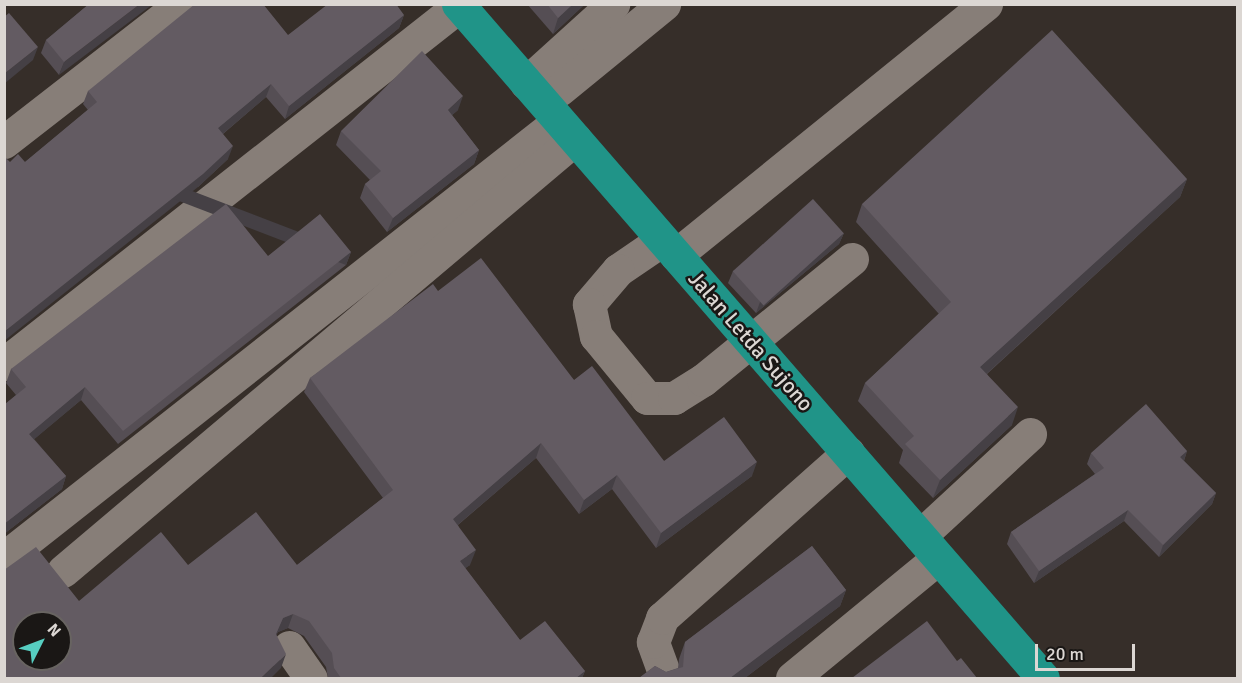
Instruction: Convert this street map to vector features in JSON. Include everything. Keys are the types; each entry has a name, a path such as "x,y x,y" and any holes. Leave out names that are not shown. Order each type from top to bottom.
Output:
{"highway":[{"name":"Jalan Letda Sujono","path":"458,5 526,83 565,117 669,248 1043,678"}],"street":[{"path":"4,142 181,4"},
{"path":"526,83 613,4"},
{"path":"63,571 565,117 664,4"},
{"path":"852,259 752,343 674,398 647,398 596,336 589,304 618,270 669,248 986,4"},
{"path":"4,364 458,5"},
{"path":"4,558 565,117"},
{"path":"792,678 929,547 1030,434"},
{"path":"663,670 652,642 662,618 848,453"},
{"path":"289,647 311,678"}],"building":[{"path":"89,4 140,4 64,62 46,40"},
{"path":"195,4 263,4 288,35 328,4 396,4 404,15 289,106 271,84 218,128 233,146 203,174 4,332 4,156 10,162 18,154 25,162 97,102 88,91"},
{"path":"547,4 573,4 558,18"},
{"path":"9,13 38,47 4,74 4,17"},
{"path":"1052,30 1187,179 980,367 1018,407 940,480 905,444 914,436 865,383 951,302 862,204"},
{"path":"422,51 463,96 448,110 479,150 393,218 365,184 381,171 341,131"},
{"path":"813,199 844,233 764,305 733,271"},
{"path":"226,204 268,256 320,214 351,252 123,431 85,387 29,434 66,476 4,524 4,405 26,387 11,369"},
{"path":"481,258 574,380 592,366 664,461 724,417 757,462 661,533 617,475 584,500 541,443 453,519 476,550 460,561 520,640 545,621 585,671 576,678 341,678 334,668 332,653 309,621 293,614 283,618 276,634 286,654 261,678 4,678 4,570 36,547 79,601 161,532 188,565 256,512 297,565 393,490 310,378 433,284 438,291"},
{"path":"1146,404 1187,451 1180,457 1216,493 1163,545 1128,510 1039,571 1011,532 1104,468 1091,453"},
{"path":"812,546 846,590 730,678 639,678 655,666 666,672 683,667 685,642"},
{"path":"927,621 957,661 961,658 977,678 852,678"}]}
